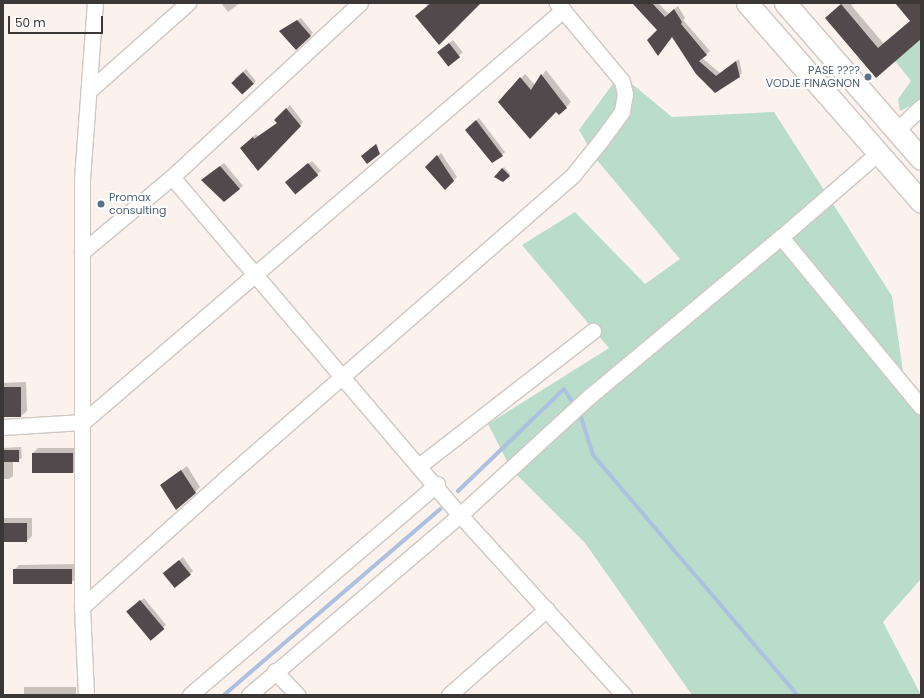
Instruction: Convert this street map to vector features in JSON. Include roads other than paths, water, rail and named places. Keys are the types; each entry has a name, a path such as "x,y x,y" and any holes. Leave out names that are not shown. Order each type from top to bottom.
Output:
{"street":[{"path":"86,695 82,607 82,179 91,89 95,3"},
{"path":"91,89 188,3"},
{"path":"82,252 172,177 360,3"},
{"path":"747,3 921,202"},
{"path":"785,3 897,130 921,160"},
{"path":"3,427 83,422 256,274 560,6 622,81 625,94 622,111 572,175 227,477 82,607"},
{"path":"897,130 921,108"},
{"path":"249,695 275,670 460,515 590,396 781,237 878,153"},
{"path":"172,177 437,484 460,515 624,695"},
{"path":"781,237 921,407"},
{"path":"420,465 593,331"},
{"path":"190,695 437,484"},
{"path":"457,693 547,609"},
{"path":"275,670 297,695"}],"waterway":[{"path":"458,491 564,389 575,406"},
{"path":"579,411 593,455 797,695"},
{"path":"224,695 440,509"}],"place":[{"name":"PASE ???? VODJE FINAGNON","path":"868,77"},
{"name":"Promax consulting","path":"101,204"}]}
